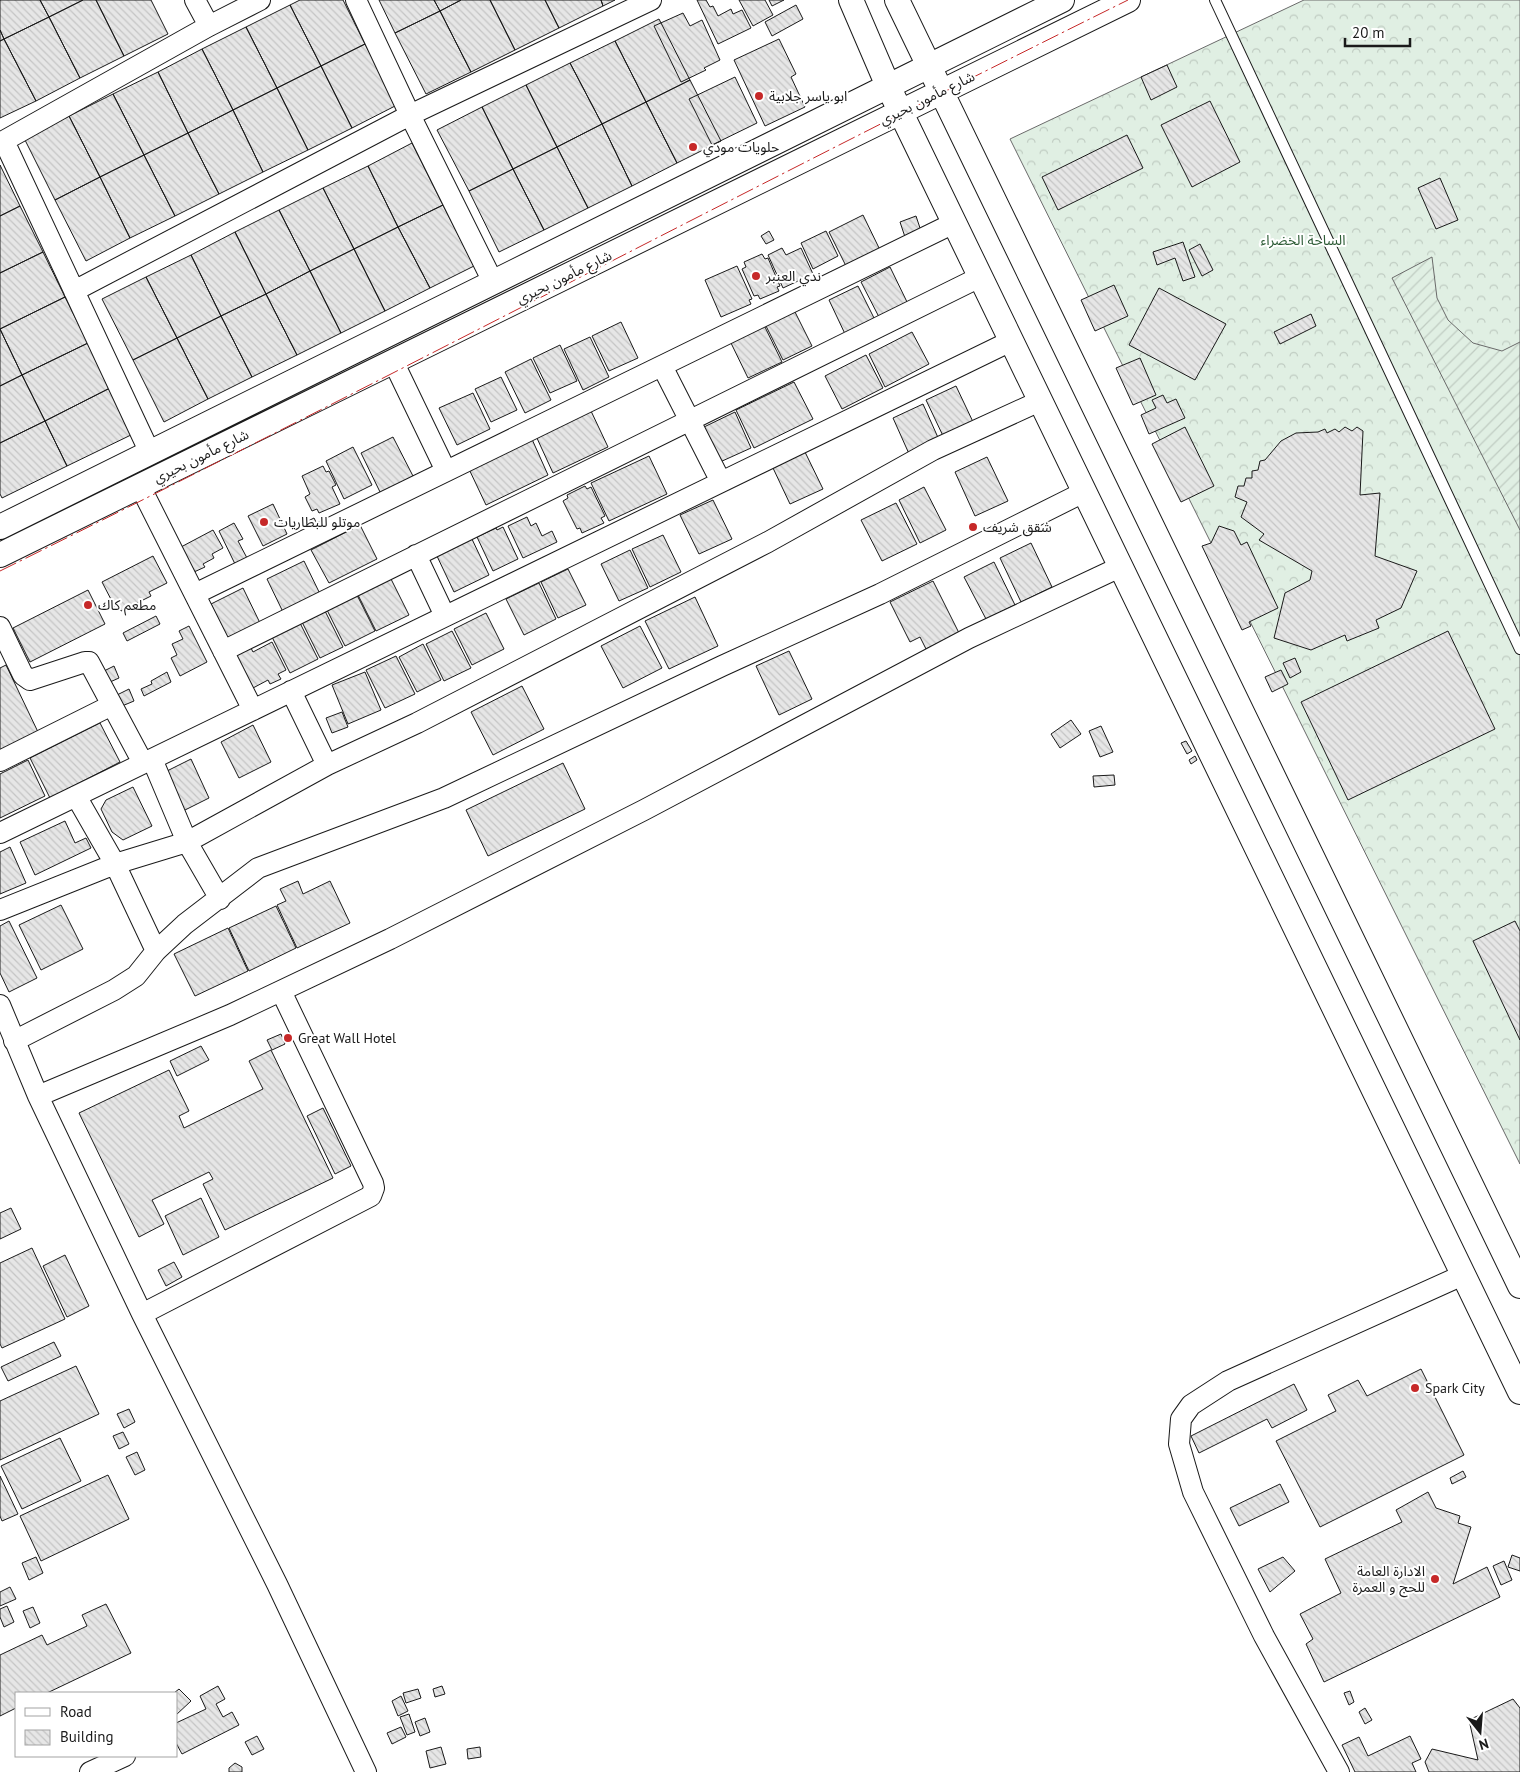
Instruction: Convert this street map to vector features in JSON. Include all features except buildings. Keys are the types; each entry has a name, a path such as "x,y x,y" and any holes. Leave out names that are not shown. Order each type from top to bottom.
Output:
{"street":[{"path":"195,0 208,26"},
{"path":"150,453 2,142 208,26 260,0"},
{"path":"356,0 410,115 493,282"},
{"path":"74,291 410,115 651,0"},
{"path":"850,0 900,112 1520,1392"},
{"path":"897,0 1520,1286"},
{"name":"شارع مأمون بحيري","path":"0,527 1062,0"},
{"name":"شارع مأمون بحيري","path":"0,555 1128,0"},
{"path":"196,594 954,223"},
{"path":"223,651 980,277"},
{"path":"0,833 1011,341"},
{"path":"393,361 446,472"},
{"path":"662,366 721,482"},
{"path":"0,910 115,864 187,842 327,765 417,723 750,552 933,450 1040,401"},
{"path":"140,486 253,710"},
{"path":"14,1040 114,990 136,976 156,951 185,924 258,868 444,798 722,666 880,594 1084,492"},
{"path":"416,555 445,616"},
{"path":"38,1096 221,1019 390,939 636,815 969,638 1120,567"},
{"path":"0,627 26,678 33,680 89,662 112,705 147,761 187,842 220,899"},
{"path":"291,691 327,765"},
{"path":"0,761 112,705"},
{"path":"76,796 115,864 156,951"},
{"path":"142,1314 371,1196 374,1188 373,1183 281,991"},
{"path":"0,1005 38,1096 142,1314 282,1593 366,1772"},
{"path":"1339,1772 1264,1636 1193,1492 1179,1444 1180,1419 1191,1405 1228,1381 1464,1275"},
{"path":"90,1772 123,1757"}],"lane":[{"path":"1216,0 1520,649"}],"green space":[{"name":"الساحة الخضراء","path":"1304,0 1520,0 1520,1164 1010,139"},
{"path":"1432,257 1437,298 1448,320 1473,343 1502,351 1520,342 1520,530 1392,278"}],"power":[{"path":"0,571 1128,0"}],"place":[{"name":"ابو ياسر جلابية","path":"759,96"},
{"name":"حلويات مودي","path":"693,147"},
{"name":"ندي العنبر","path":"756,276"},
{"name":"موتلو للبطاريات","path":"264,522"},
{"name":"شقق شريف","path":"973,527"},
{"name":"مطعم كاك","path":"88,605"},
{"name":"Great Wall Hotel","path":"288,1038"},
{"name":"Spark City","path":"1415,1388"},
{"name":"الادارة العامة للحج و العمرة","path":"1435,1579"}]}
